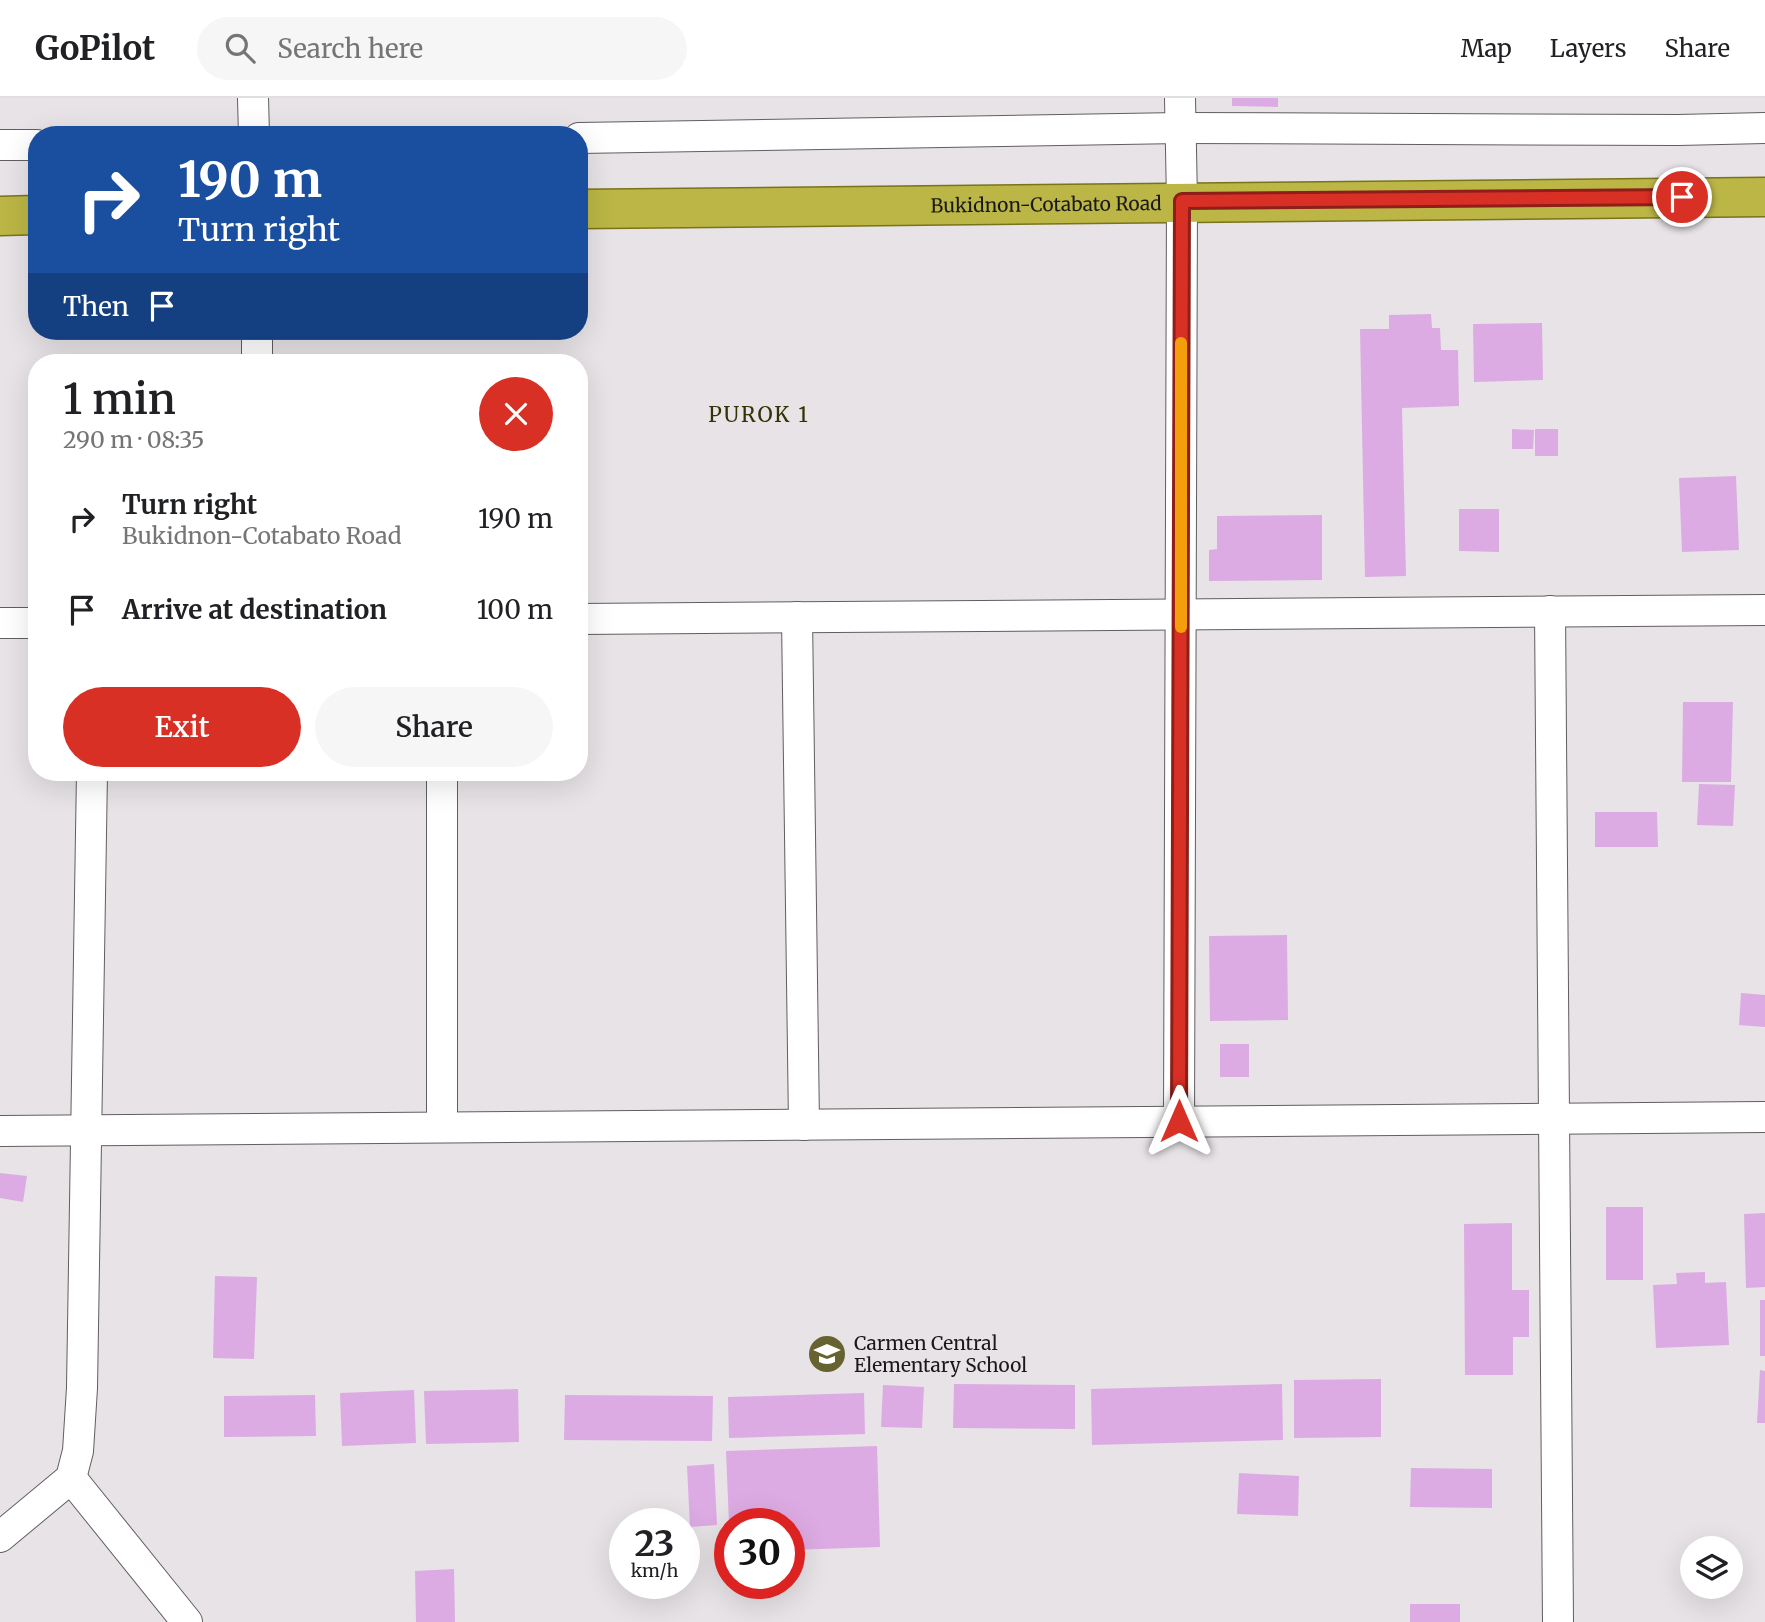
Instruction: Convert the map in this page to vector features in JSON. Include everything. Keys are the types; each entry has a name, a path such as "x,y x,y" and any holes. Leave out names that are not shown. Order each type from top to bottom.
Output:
{"highway":[{"name":"Bukidnon-Cotabato Road","path":"588,209 1765,197"},
{"path":"0,216 28,215"}],"street":[{"path":"253,98 254,126"},
{"path":"1179,1121 1182,201 1180,98"},
{"path":"588,138 1180,128 1765,128"},
{"path":"0,145 28,145"},
{"path":"588,619 1765,610"},
{"path":"1550,611 1558,1622"},
{"path":"797,617 804,1125"},
{"path":"0,623 28,623"},
{"path":"0,1537 71,1478 78,1451 82,1388 92,781"},
{"path":"442,781 442,1127"},
{"path":"0,1131 1765,1117"},
{"path":"71,1478 187,1622"}],"building":[{"path":"1232,98 1278,98 1278,107 1232,106"},
{"path":"1431,314 1432,328 1440,328 1441,350 1458,350 1459,406 1402,408 1406,576 1365,577 1360,329 1389,329 1389,315"},
{"path":"1542,323 1543,380 1474,382 1473,324"},
{"path":"1512,429 1534,430 1533,449 1512,449"},
{"path":"1535,429 1558,429 1558,456 1535,456"},
{"path":"1736,476 1739,550 1682,552 1679,478"},
{"path":"1459,509 1499,509 1499,552 1459,551"},
{"path":"1322,515 1322,580 1209,581 1209,550 1217,549 1217,516"},
{"path":"1683,702 1733,702 1731,782 1682,782"},
{"path":"1699,784 1735,785 1733,826 1697,825"},
{"path":"1595,812 1657,812 1658,847 1595,847"},
{"path":"1287,935 1288,1020 1210,1021 1209,936"},
{"path":"1741,993 1765,995 1765,1027 1739,1025"},
{"path":"1220,1044 1249,1044 1249,1077 1220,1077"},
{"path":"0,1173 27,1176 23,1202 0,1198"},
{"path":"1606,1207 1643,1207 1643,1280 1606,1280"},
{"path":"1765,1213 1765,1287 1746,1288 1744,1214"},
{"path":"1512,1223 1512,1290 1529,1290 1529,1337 1513,1337 1513,1375 1465,1375 1464,1224"},
{"path":"1705,1272 1705,1283 1726,1282 1729,1345 1656,1348 1653,1285 1677,1284 1676,1273"},
{"path":"215,1276 257,1277 254,1359 213,1358"},
{"path":"1760,1300 1765,1300 1765,1356 1760,1356"},
{"path":"1760,1370 1765,1371 1765,1423 1757,1423"},
{"path":"1381,1379 1381,1437 1294,1438 1294,1380"},
{"path":"954,1384 1075,1385 1075,1429 953,1428"},
{"path":"1282,1384 1283,1440 1092,1445 1091,1389"},
{"path":"883,1385 924,1387 922,1428 881,1427"},
{"path":"518,1389 519,1442 426,1444 424,1391"},
{"path":"414,1390 416,1443 342,1446 340,1393"},
{"path":"864,1393 865,1434 729,1438 728,1397"},
{"path":"315,1395 316,1436 224,1437 224,1396"},
{"path":"565,1395 713,1396 712,1441 564,1440"},
{"path":"877,1446 880,1547 805,1549 805,1508 728,1508 726,1451"},
{"path":"714,1464 716,1508 714,1508 714,1525 700,1526 700,1508 689,1508 687,1466"},
{"path":"1411,1468 1492,1469 1492,1508 1410,1507"},
{"path":"1239,1473 1299,1476 1298,1516 1237,1514"},
{"path":"454,1569 455,1622 416,1622 415,1571"},
{"path":"1410,1604 1460,1604 1460,1622 1410,1622"}],"slow traffic":[{"path":"1181,343 1181,627"}],"place":[{"name":"Carmen Central Elementary School","path":"827,1354"}],"district":[{"name":"PUROK 1","path":"759,414"}],"route":[{"path":"1179,1121 1182,201 1682,197"}]}
